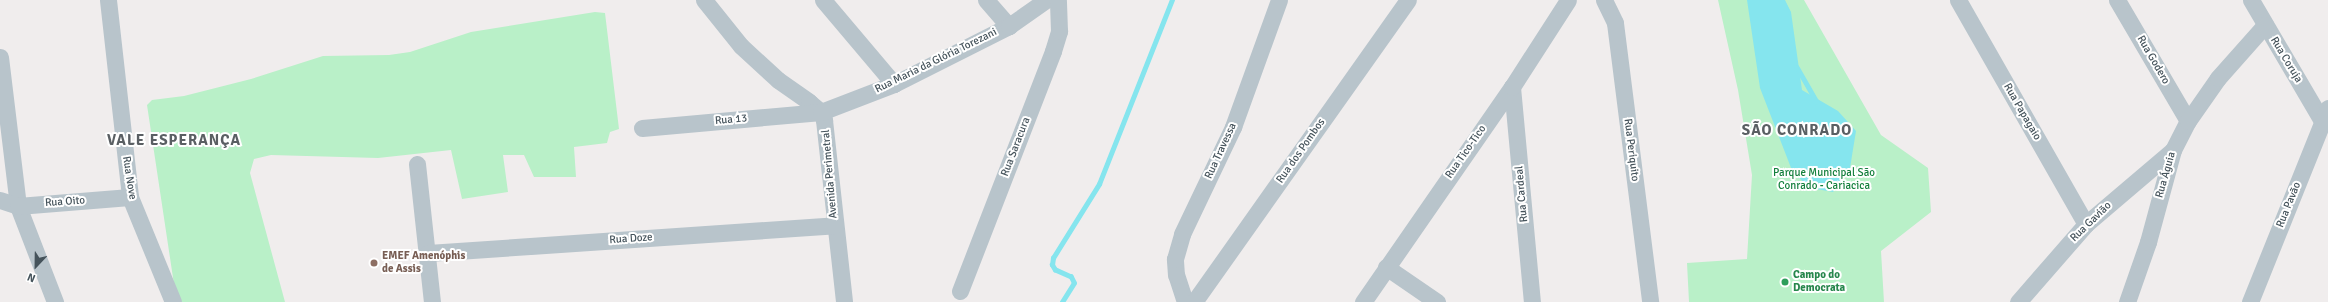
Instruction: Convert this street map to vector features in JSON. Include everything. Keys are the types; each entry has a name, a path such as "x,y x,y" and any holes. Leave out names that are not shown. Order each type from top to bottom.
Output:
{"street":[{"name":"Rua Nove","path":"108,0 130,197 173,302"},
{"path":"704,0 741,46 760,65 821,112"},
{"path":"823,0 894,84"},
{"path":"986,0 1009,26"},
{"name":"Rua Maria da Glória Torezani","path":"821,112 894,84 1009,26 1046,0"},
{"name":"Rua Saracura","path":"960,291 1053,51 1059,31 1058,0"},
{"name":"Rua Travessa","path":"1185,302 1176,275 1175,259 1182,234 1233,127 1279,0"},
{"name":"Rua dos Pombos","path":"1194,302 1408,0"},
{"name":"Rua Tico-Tico","path":"1363,302 1512,87 1568,0"},
{"name":"Rua Periquito","path":"1604,0 1615,23 1650,302"},
{"name":"Rua Papagaio","path":"1958,0 2086,224"},
{"name":"Rua Godero","path":"2117,0 2188,121"},
{"name":"Rua Coruja","path":"2251,0 2265,25 2325,114"},
{"name":"Rua Águia","path":"2127,302 2148,242 2173,150 2188,121 2218,78 2265,25"},
{"path":"0,57 1,83 18,206 55,302"},
{"name":"Rua Cardeal","path":"1512,87 1532,302"},
{"name":"Rua 13","path":"642,128 821,112"},
{"name":"Avenida Perimetral","path":"821,112 826,126 834,225 844,302"},
{"name":"Rua Pavão","path":"2250,302 2325,114"},
{"name":"Rua Gavião","path":"2018,302 2086,224 2173,150"},
{"path":"417,164 428,253 432,302"},
{"name":"Rua Oito","path":"0,200 18,206 130,197"},
{"name":"Rua Doze","path":"428,253 834,225"},
{"path":"1386,267 1437,302"}],"green space":[{"name":"Parque Municipal São Conrado - Cariacica","path":"1718,0 1804,0 1881,135 1928,168 1931,212 1881,251 1884,302 1689,302 1687,263 1747,259 1752,175 1738,90"},
{"path":"595,12 605,13 619,129 610,132 607,143 574,147 576,177 534,177 524,155 503,155 508,192 462,199 451,150 378,158 271,155 254,159 250,173 285,302 180,302 175,291 147,105 152,100 184,96 251,79 323,56 389,55 410,52 471,32"}],"water":[{"path":"1747,0 1785,0 1791,12 1802,90 1838,111 1856,131 1850,168 1833,192 1811,188 1793,173 1760,88"}],"waterway":[{"path":"1062,302 1074,283 1071,277 1055,270 1052,265 1053,258 1099,184 1172,0"},
{"path":"1797,67 1817,102"},
{"path":"1839,176 1842,188"}],"place":[{"name":"EMEF Amenóphis de Assis","path":"374,263"},
{"name":"Campo do Democrata","path":"1785,282"}],"district":[{"name":"SÃO CONRADO","path":"1797,131"},
{"name":"VALE ESPERANÇA","path":"174,141"}]}
